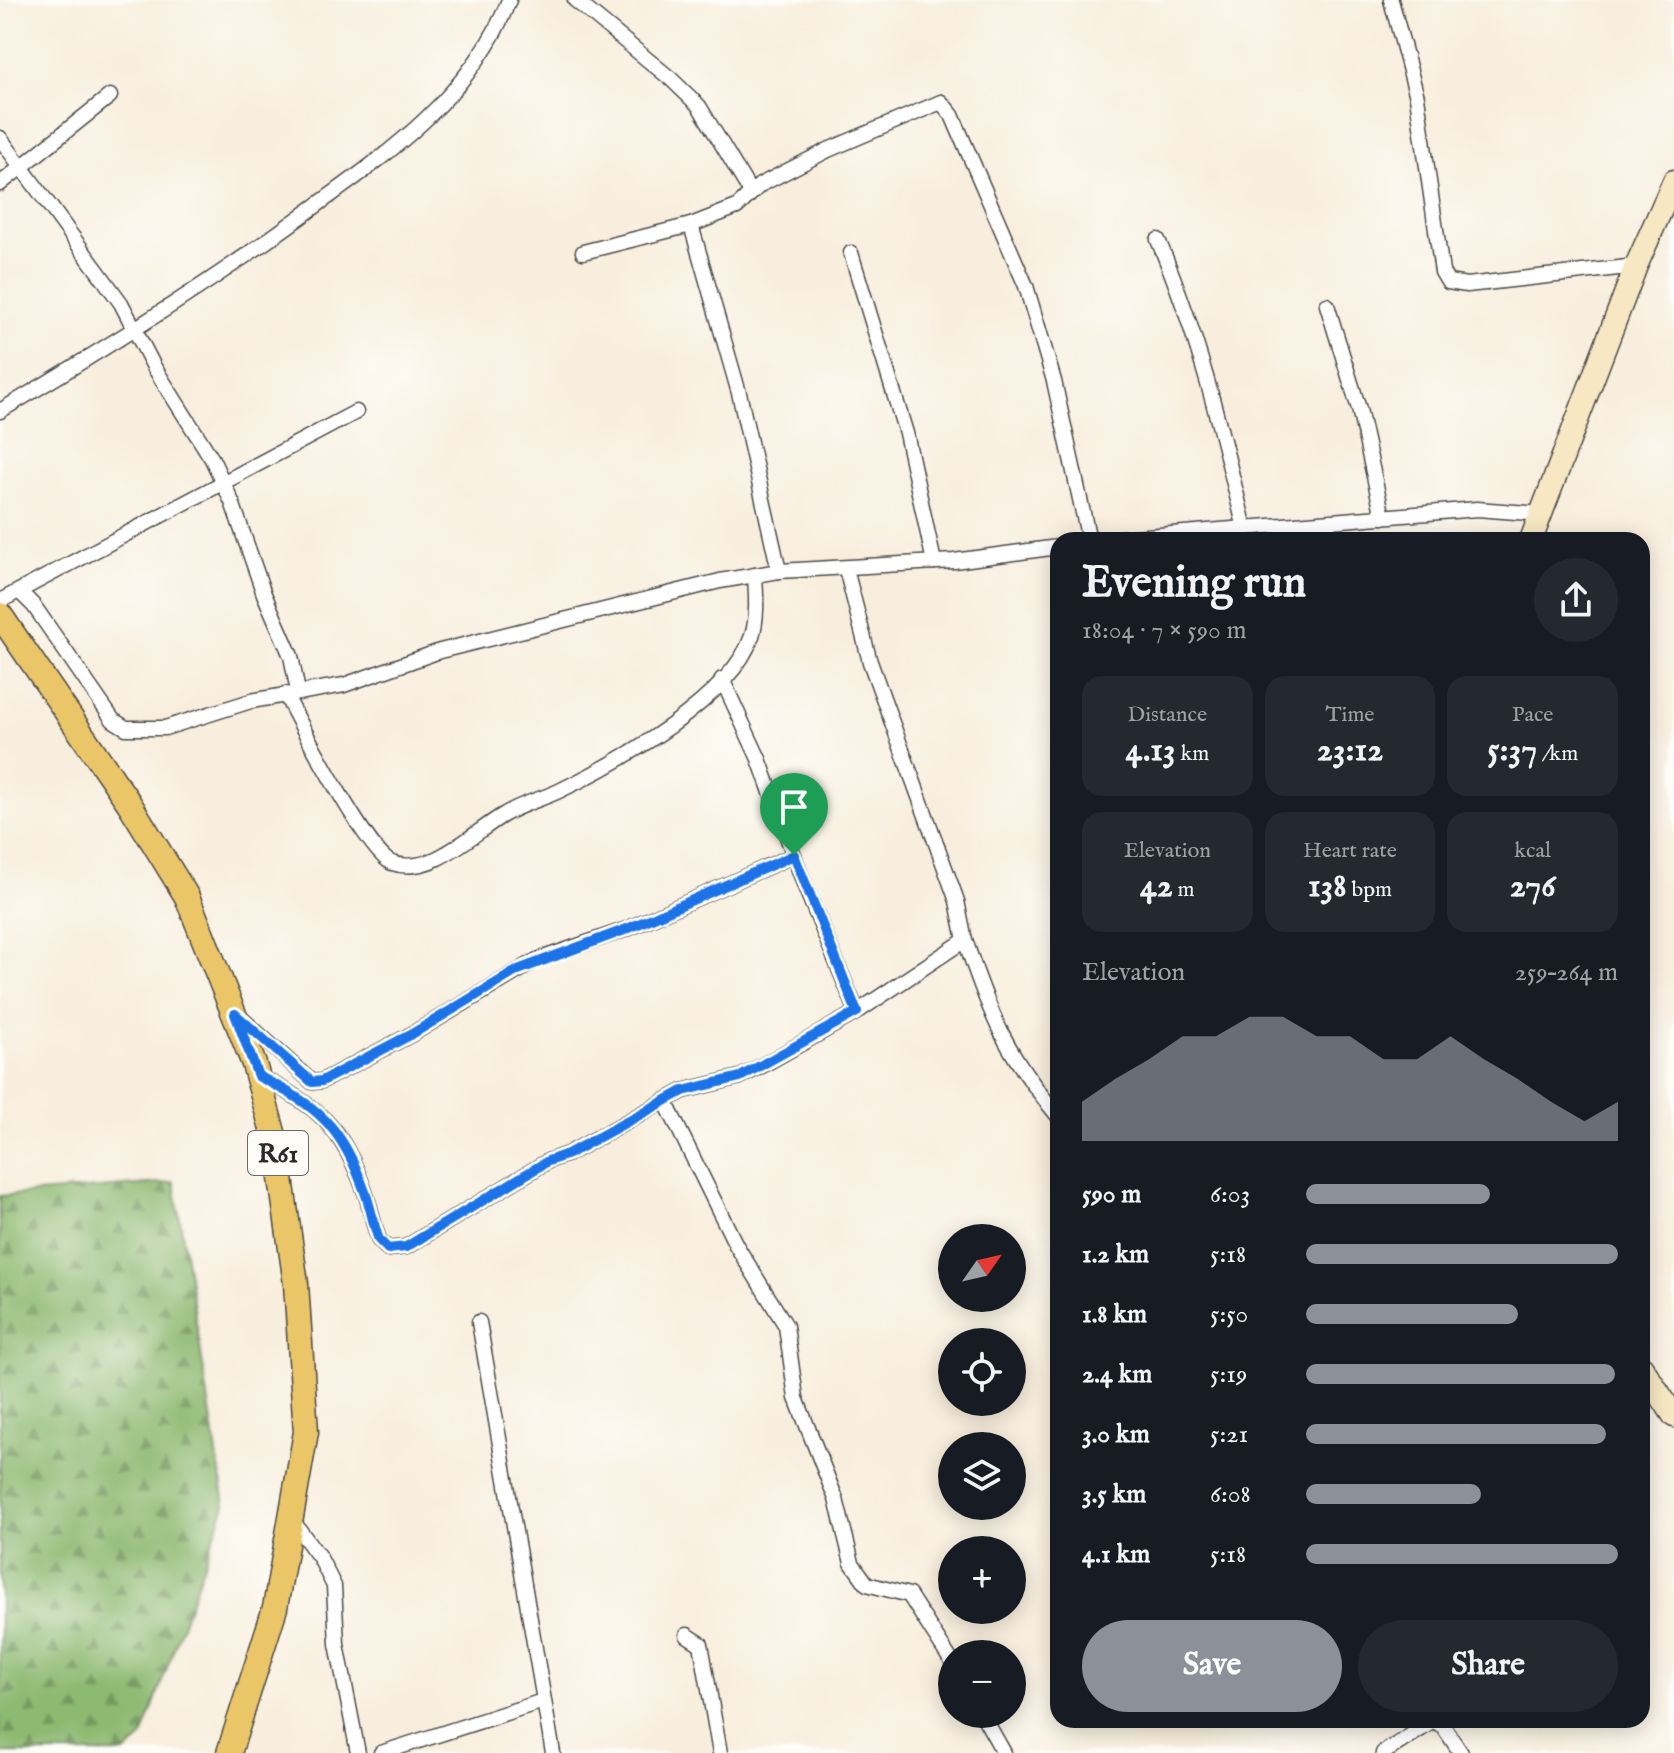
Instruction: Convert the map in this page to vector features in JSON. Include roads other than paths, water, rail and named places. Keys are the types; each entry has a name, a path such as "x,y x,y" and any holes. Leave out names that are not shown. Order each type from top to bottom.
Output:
{"main road":[{"name":"R61","path":"1,602 187,897 258,1076 276,1143 288,1213 304,1374 306,1432 275,1608 229,1753"}],"street":[{"path":"0,411 136,330 268,240 400,144 486,50 509,0"},
{"path":"575,0 699,106 751,193"},
{"path":"1391,0 1417,97 1442,272 1448,282 1467,285 1636,266"},
{"path":"0,184 110,96"},
{"path":"583,252 691,225 737,207 751,193 847,141 875,132 941,102 948,106 1026,286 1054,381 1087,532"},
{"path":"0,138 104,279 223,483 291,656 292,693 319,756 381,856 389,862 410,865 432,860 505,813 564,789 689,713 722,679 745,650 753,634 755,575"},
{"path":"1534,532 1636,266 1665,220 1674,181"},
{"path":"691,225 739,393 779,571"},
{"path":"1158,240 1184,301 1201,356 1245,529"},
{"path":"851,253 906,433 934,562"},
{"path":"1327,305 1359,409 1383,517"},
{"path":"1,602 132,527 223,483 356,412"},
{"path":"1207,532 1489,508 1542,514"},
{"path":"19,591 34,606 104,710 126,728 165,728 251,701 344,685 440,651 559,620 755,575 934,562 1050,548"},
{"path":"846,569 870,662 957,901 965,940 994,1025 1022,1071 1050,1106"},
{"path":"722,679 754,746 857,1012"},
{"path":"235,1014 312,1082 322,1081 412,1034 518,970 627,929 794,855"},
{"path":"258,1076 305,1100 322,1113 353,1163 374,1228 388,1249 406,1247 548,1161 568,1154 665,1101 696,1086 740,1077 857,1012 965,940"},
{"path":"665,1101 736,1245 786,1326 796,1398 836,1499 852,1563 867,1584 903,1591 915,1601 939,1640"},
{"path":"479,1322 553,1753"},
{"path":"1650,1379 1674,1416"},
{"path":"292,1520 320,1558 334,1586 337,1644 358,1753"},
{"path":"687,1635 701,1644 720,1753"},
{"path":"381,1753 543,1701"},
{"path":"990,1728 1004,1753"},
{"path":"1383,1753 1423,1728"},
{"path":"1444,1728 1461,1753"}]}
